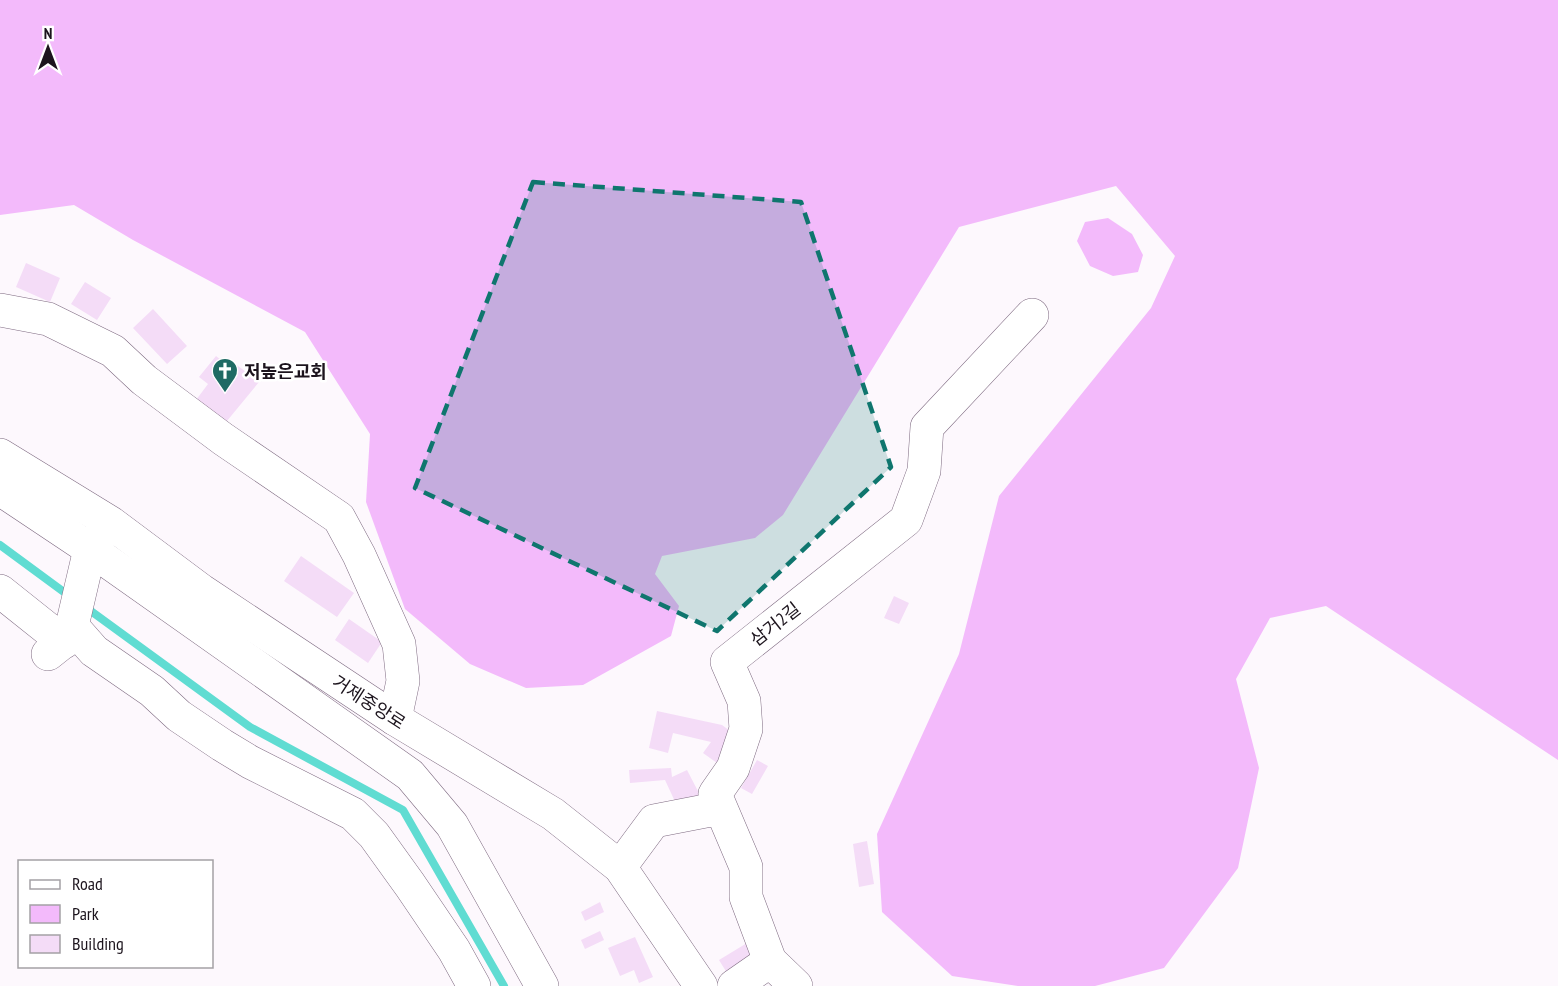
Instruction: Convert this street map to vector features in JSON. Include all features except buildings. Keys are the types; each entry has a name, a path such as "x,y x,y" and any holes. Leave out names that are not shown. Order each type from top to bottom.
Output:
{"main road":[{"path":"0,309 48,319 113,351 144,380 224,440 339,518 359,555 399,644 404,681 394,719"},
{"name":"삼거2길","path":"796,986 770,961 746,897 746,867 715,794 733,768 746,729 744,701 727,662 906,520 924,471 927,426 1032,315"},
{"name":"거제중앙로","path":"0,455 111,523 202,591 394,719 552,814 620,867 701,986"},
{"path":"0,489 90,549 410,775 452,825 542,986"},
{"path":"61,641 90,549 111,523"},
{"path":"0,591 61,641 94,651 152,691 179,716 222,745 250,762 353,814 374,835 410,885 454,950 474,986"},
{"path":"620,867 654,821 721,808"},
{"path":"734,986 770,961"}],"highlighted area":[{"path":"533,182 801,202 891,467 717,631 415,488"}],"green space":[{"path":"0,0 1558,0 1558,760 1326,606 1270,618 1236,679 1259,768 1238,868 1164,968 1095,986 1018,986 952,976 882,912 877,834 959,654 999,496 1151,308 1175,256 1116,186 959,227 783,515 755,538 662,556 655,574 679,606 671,636 583,685 526,688 470,664 405,609 366,502 370,434 305,332 133,240 74,205 0,215"},
{"path":"1108,218 1132,234 1143,255 1138,272 1113,276 1090,266 1077,241 1085,222"}],"waterway":[{"path":"0,545 72,598"},
{"path":"84,606 250,727 403,810 504,986"}],"place":[{"name":"저높은교회","path":"225,394"}]}
